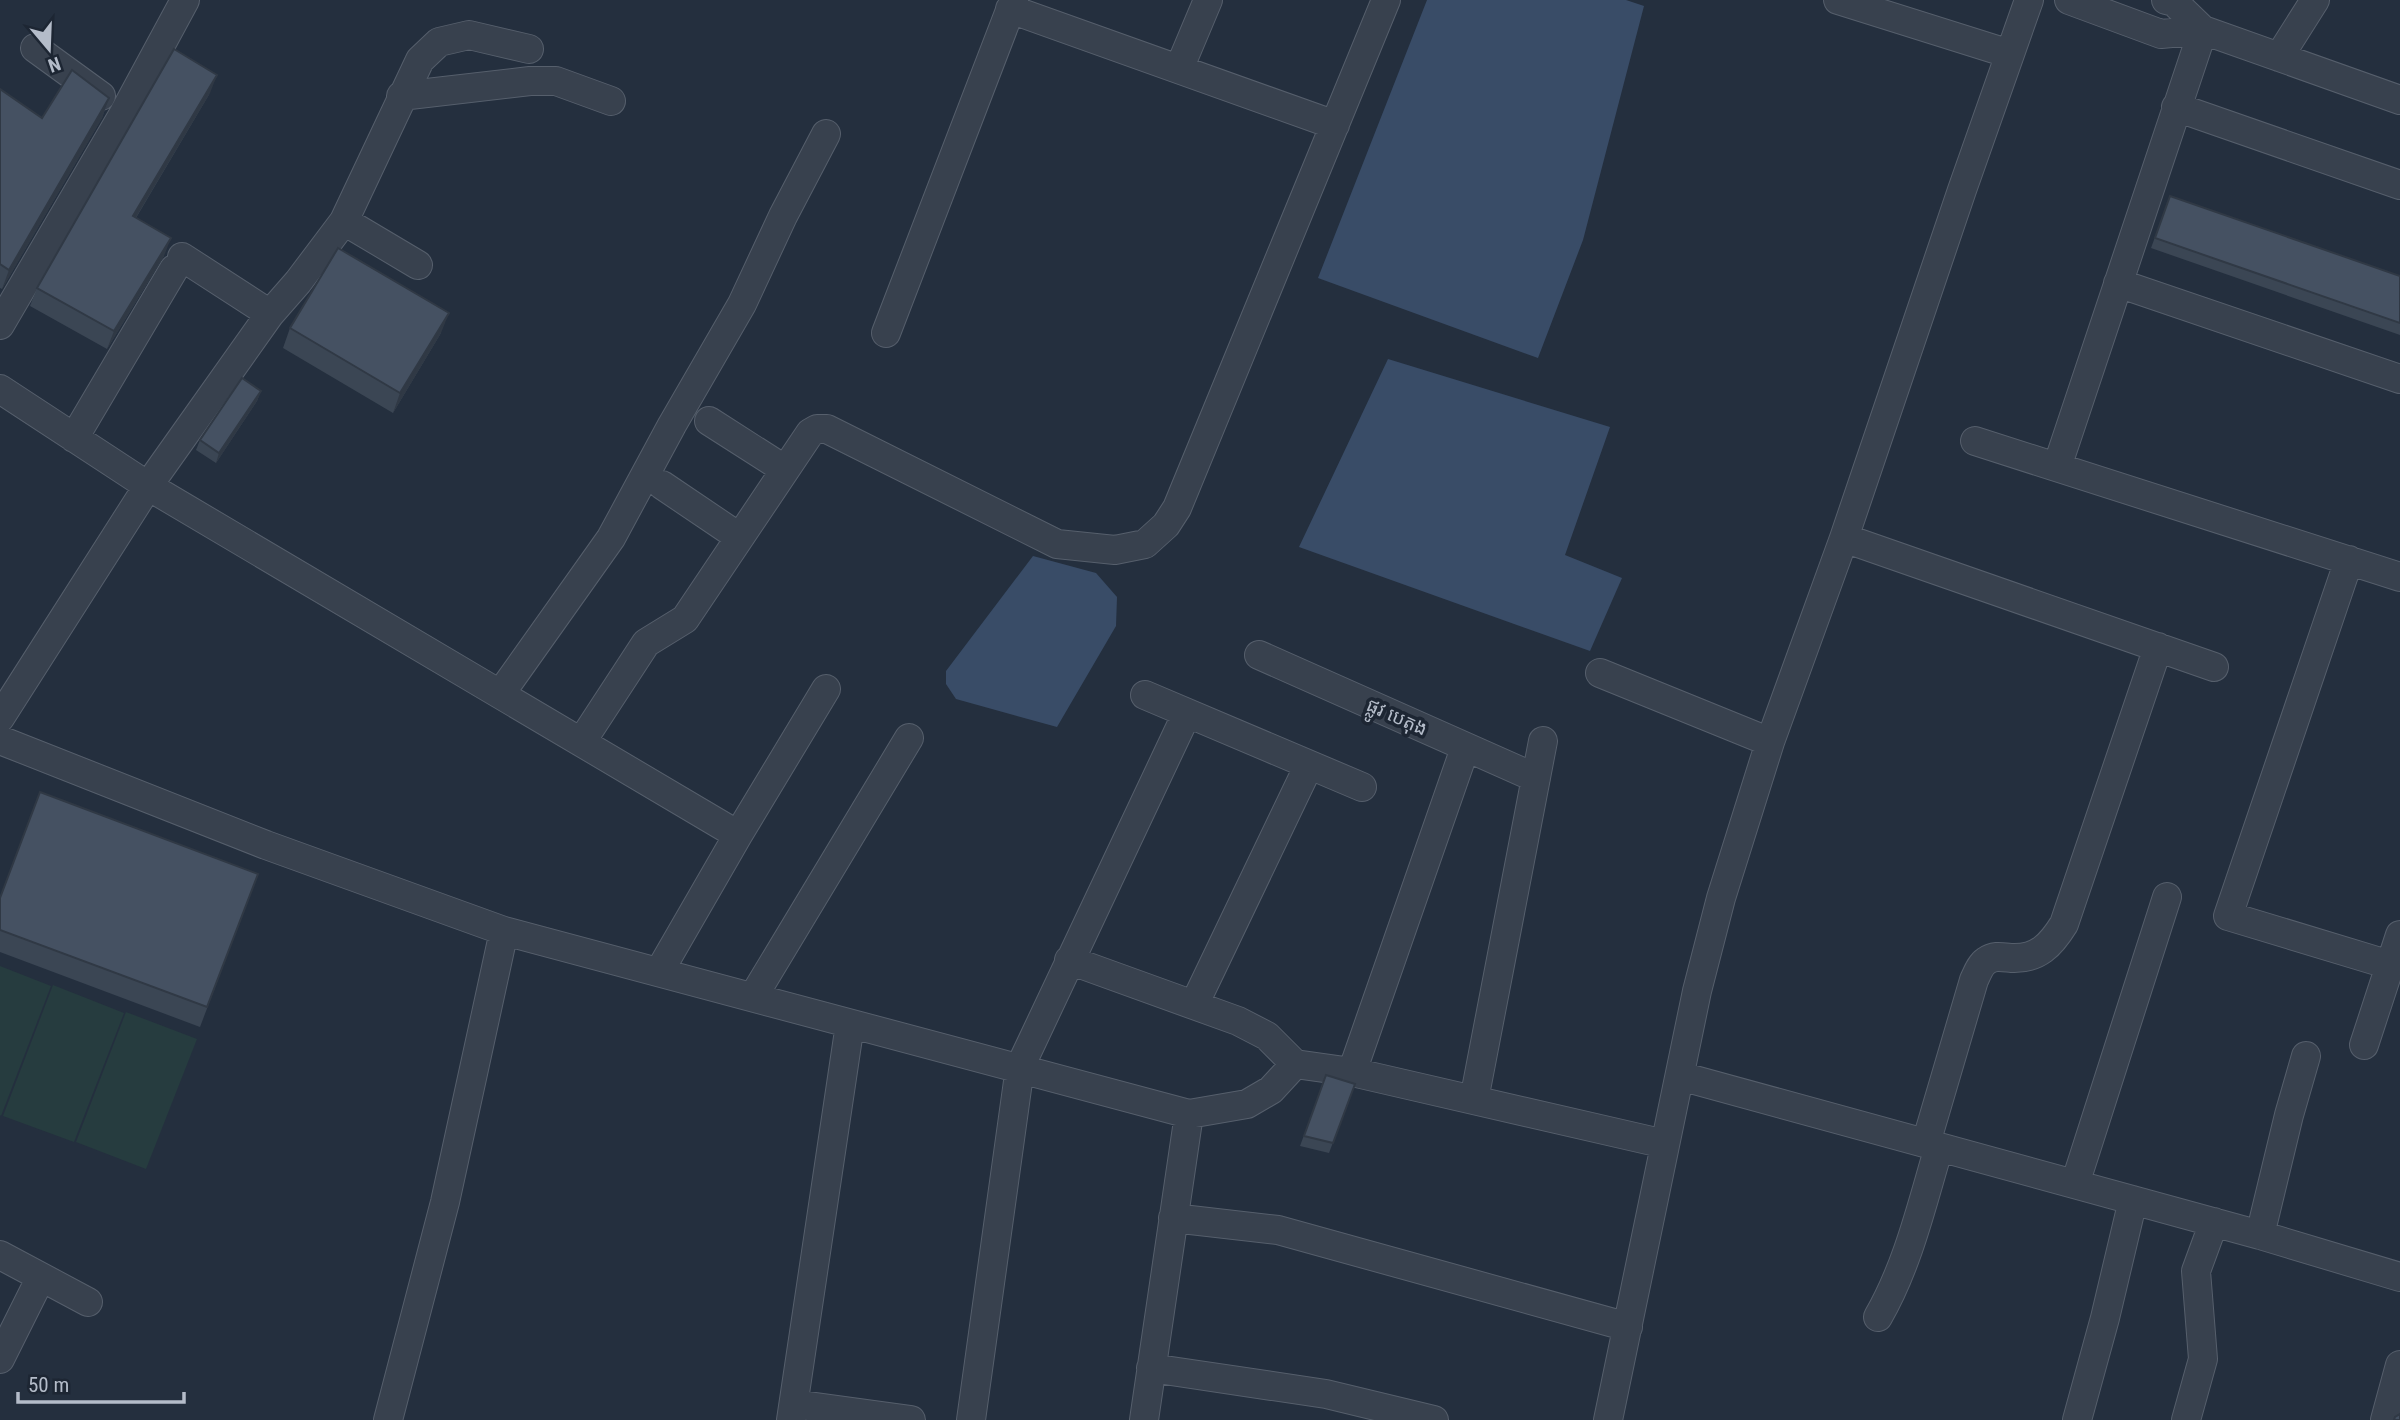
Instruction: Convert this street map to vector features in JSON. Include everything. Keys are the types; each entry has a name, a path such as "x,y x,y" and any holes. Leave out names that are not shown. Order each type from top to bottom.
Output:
{"street":[{"path":"0,325 124,113 186,0"},
{"path":"1179,69 1208,0"},
{"path":"582,741 646,643 685,619 784,469 810,433 817,429 827,429 1057,544 1115,550 1144,544 1166,526 1177,508 1386,0"},
{"path":"1838,0 2010,54"},
{"path":"1616,1419 1628,1327 1697,991 1721,898 1769,742 1844,538 2029,0"},
{"path":"2069,0 2161,34 2203,30"},
{"path":"2166,0 2174,2 2203,30 2400,100"},
{"path":"2279,57 2315,0"},
{"path":"886,333 1012,4 1179,69 1335,125"},
{"path":"2057,467 2203,30"},
{"path":"0,718 148,485 271,314 344,221 420,60 439,42 470,35 529,49"},
{"path":"35,48 124,113"},
{"path":"401,96 530,80 556,81 611,101"},
{"path":"2176,107 2400,185"},
{"path":"501,693 611,538 742,304 783,216 826,134"},
{"path":"344,221 418,265"},
{"path":"74,438 178,263 271,314"},
{"path":"2118,283 2400,379"},
{"path":"0,389 148,485 738,835"},
{"path":"709,421 784,469"},
{"path":"1975,441 2400,577"},
{"path":"662,485 739,537"},
{"path":"1844,538 2214,667"},
{"path":"2349,560 2228,916 2390,965"},
{"path":"1878,1317 1891,1295 1902,1267 1974,980 1984,962 1996,956 2016,958 2038,954 2052,943 2064,924 2158,648"},
{"name":"ផ្លូវ បេតុង","path":"1259,655 1536,778"},
{"path":"1600,673 1769,742"},
{"path":"659,972 826,689"},
{"path":"1145,695 1362,787"},
{"path":"971,1420 1020,1067 1187,713"},
{"path":"753,997 909,738"},
{"path":"0,740 266,845 504,931 1189,1114 1247,1104 1271,1090 1295,1064"},
{"path":"1474,1100 1543,741"},
{"path":"1352,1072 1465,748"},
{"path":"1194,1005 1309,765"},
{"path":"2075,1184 2167,897"},
{"path":"388,1420 445,1202 504,931"},
{"path":"2364,1045 2400,935"},
{"path":"1069,960 1238,1021 1267,1036 1295,1064 1352,1072 1665,1144"},
{"path":"850,1024 793,1412 911,1420"},
{"path":"2260,1235 2306,1056"},
{"path":"1680,1076 2214,1222 2400,1277"},
{"path":"1144,1420 1189,1114"},
{"path":"2077,1420 2133,1200"},
{"path":"1173,1218 1278,1230 1628,1327"},
{"path":"2186,1420 2203,1359 2196,1271 2214,1222"},
{"path":"0,1255 88,1302"},
{"path":"0,1359 41,1277"},
{"path":"2385,1420 2400,1365"},
{"path":"1151,1368 1326,1394 1366,1412 1434,1420"}],"green space":[{"path":"0,966 51,986 1,1116 0,1115"},
{"path":"53,985 124,1013 74,1142 3,1116"},
{"path":"126,1012 197,1039 146,1169 76,1142"}],"water":[{"path":"1427,0 1626,0 1644,6 1583,240 1538,358 1318,278"},
{"path":"1388,359 1610,427 1565,555 1622,578 1590,651 1299,547"},
{"path":"1033,556 1096,573 1117,597 1116,626 1057,727 956,699 946,684 946,671"}],"building":[{"path":"174,49 217,75 133,216 171,238 114,331 37,288"},
{"path":"72,70 109,98 9,270 0,264 0,89 42,118"},
{"path":"2170,196 2400,276 2400,323 2155,238"},
{"path":"338,248 449,313 400,393 290,328"},
{"path":"242,378 261,391 219,453 200,440"},
{"path":"40,792 258,874 207,1007 0,930 0,898"},
{"path":"1326,1075 1355,1084 1333,1143 1304,1136"}]}
